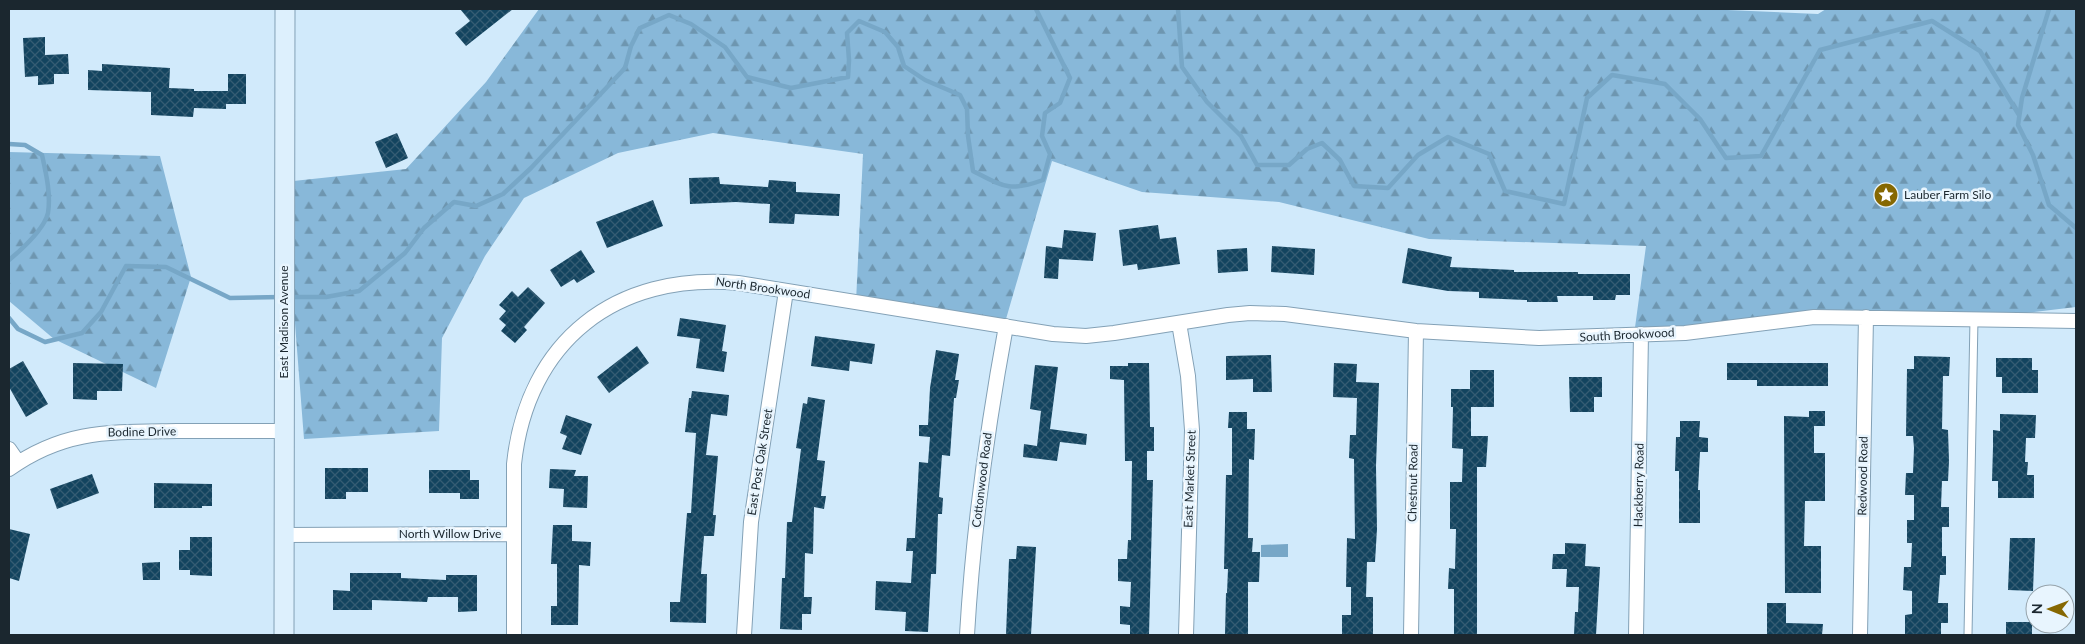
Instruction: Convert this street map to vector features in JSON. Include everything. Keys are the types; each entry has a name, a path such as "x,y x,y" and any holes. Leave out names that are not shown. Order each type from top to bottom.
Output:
{"main road":[{"name":"East Madison Avenue","path":"284,9 284,635"}],"street":[{"name":"North Brookwood","path":"514,534 514,464 519,428 527,402 536,382 549,361 568,338 586,322 617,303 660,287 683,282 715,281 786,290 1053,334 1086,336 1114,334 1179,323"},
{"name":"East Post Oak Street","path":"744,635 751,522 786,290"},
{"name":"South Brookwood","path":"1179,323 1228,315 1285,314 1416,332 1539,338 1728,329 1774,320 1814,317 2076,321"},
{"name":"Redwood Road","path":"1860,635 1866,317"},
{"name":"East Market Street","path":"1179,323 1188,376 1192,430 1186,635"},
{"name":"Cottonwood Road","path":"967,635 980,493 1006,326"},
{"name":"Chestnut Road","path":"1411,635 1416,332"},
{"name":"Hackberry Road","path":"1636,635 1641,334"},
{"name":"Bodine Drive","path":"14,466 56,443 97,433 284,431"},
{"path":"9,449 14,466"},
{"name":"North Willow Drive","path":"284,535 514,534 514,635"}],"lane":[{"path":"1968,635 1974,319"}],"green space":[{"path":"539,9 1704,9 1818,14 1826,9 2076,9 2076,307 1974,319 1775,320 1634,335 1646,246 1429,239 1279,202 1142,192 1052,161 1006,319 856,302 863,154 713,133 618,153 524,198 485,256 442,338 439,431 304,439 284,182 406,169 486,82"},
{"path":"9,152 160,156 191,277 156,388 54,339 9,301"}],"shaded area":[{"path":"1288,544 1288,557 1261,557 1261,545"}],"building":[{"path":"460,9 513,9 466,46 455,33 470,21"},
{"path":"45,37 45,55 68,54 69,74 54,74 54,84 38,85 38,76 25,77 23,38"},
{"path":"102,64 170,68 169,88 194,89 194,91 228,91 228,74 246,74 246,104 226,104 226,109 194,108 193,117 151,115 151,92 88,90 88,70 102,71"},
{"path":"397,133 408,158 386,168 375,142"},
{"path":"719,177 720,184 768,187 769,180 796,182 796,192 840,194 839,216 795,214 794,224 769,223 770,204 736,202 690,204 689,178"},
{"path":"653,200 663,226 607,248 596,222"},
{"path":"1158,225 1160,239 1176,237 1180,264 1138,270 1137,264 1123,266 1119,230"},
{"path":"1064,230 1096,233 1093,261 1059,259 1058,279 1044,278 1046,246 1062,248"},
{"path":"1272,246 1315,249 1314,275 1271,272"},
{"path":"1247,248 1248,271 1218,273 1217,250"},
{"path":"1408,248 1452,257 1450,267 1514,270 1514,272 1630,274 1630,295 1616,295 1615,300 1593,300 1593,296 1557,296 1558,302 1527,302 1527,300 1479,298 1479,292 1448,291 1402,283"},
{"path":"581,250 595,272 577,283 574,279 561,287 550,270"},
{"path":"528,287 545,303 524,327 527,330 515,343 501,331 506,325 499,319 506,311 499,305 512,291 518,297"},
{"path":"680,318 726,325 722,351 727,352 724,372 696,368 700,339 677,336"},
{"path":"815,336 875,344 872,364 850,361 849,371 811,366"},
{"path":"637,346 649,363 609,393 597,377"},
{"path":"936,350 959,354 955,380 959,380 956,398 954,398 950,456 942,455 939,497 943,498 942,514 938,514 936,574 931,574 928,632 905,631 906,612 875,610 876,581 911,583 913,551 906,551 907,538 915,538 919,462 928,463 930,437 919,436 919,425 928,425 930,388"},
{"path":"1271,355 1272,392 1253,392 1253,379 1226,380 1226,356"},
{"path":"1914,356 1950,357 1949,376 1943,376 1942,429 1948,430 1949,461 1948,481 1942,481 1941,507 1949,507 1949,527 1942,527 1942,556 1946,556 1946,575 1940,575 1938,603 1948,603 1948,623 1941,623 1941,635 1905,635 1905,615 1912,614 1912,591 1903,590 1904,567 1911,567 1912,543 1907,543 1907,520 1914,520 1914,495 1905,495 1906,473 1913,473 1914,448 1913,436 1906,436 1907,369 1914,369"},
{"path":"1996,358 2032,358 2032,370 2038,370 2038,393 2002,393 2002,377 1996,377"},
{"path":"23,361 48,404 26,417 9,387 9,369"},
{"path":"73,363 123,364 122,391 97,391 97,400 73,399"},
{"path":"1128,363 1149,363 1150,427 1154,427 1154,451 1147,451 1147,480 1153,480 1149,635 1130,635 1130,625 1120,624 1120,606 1130,607 1131,582 1118,581 1118,559 1127,559 1128,540 1131,540 1132,461 1125,461 1124,380 1110,379 1110,366 1128,366"},
{"path":"1334,363 1357,364 1356,382 1379,383 1375,562 1367,562 1366,597 1373,597 1373,635 1342,635 1342,615 1351,615 1351,587 1346,587 1347,538 1355,539 1354,459 1349,458 1350,435 1356,435 1357,398 1333,397"},
{"path":"1727,363 1828,363 1828,386 1757,386 1757,380 1727,380"},
{"path":"1035,365 1058,367 1050,429 1087,434 1086,445 1060,442 1057,461 1023,457 1024,444 1037,446 1041,411 1030,409"},
{"path":"1470,370 1494,370 1494,407 1471,407 1471,436 1488,436 1486,467 1477,467 1477,635 1454,635 1454,589 1448,589 1449,568 1455,569 1456,529 1450,529 1450,482 1462,482 1463,449 1452,448 1453,407 1451,407 1451,389 1470,389"},
{"path":"1569,377 1602,377 1602,397 1594,397 1594,412 1570,412"},
{"path":"692,391 729,395 727,416 711,414 706,455 718,456 713,515 716,515 714,536 704,536 701,574 707,574 706,623 670,622 670,602 680,602 687,513 691,513 696,433 685,432 689,398 691,398"},
{"path":"808,397 825,400 817,460 825,461 821,496 826,496 824,509 814,507 813,554 805,553 804,597 812,597 811,614 802,614 802,630 780,629 782,578 785,578 787,522 792,522 801,449 796,448 803,403 807,404"},
{"path":"1809,411 1825,411 1825,426 1814,426 1814,453 1825,453 1825,501 1805,501 1804,546 1821,546 1821,593 1785,593 1784,416 1809,417"},
{"path":"1229,412 1247,412 1247,429 1255,429 1254,460 1249,459 1248,538 1253,538 1252,552 1260,552 1259,582 1248,582 1248,635 1225,635 1228,569 1224,569 1226,475 1232,475 1232,428 1228,428"},
{"path":"2000,414 2036,415 2035,438 2026,438 2025,462 2028,462 2027,475 2034,475 2034,498 1998,498 1998,481 1992,481 1993,430 2000,431"},
{"path":"566,415 592,424 581,455 562,449 567,436 560,433"},
{"path":"1680,421 1700,421 1699,437 1708,438 1708,452 1700,452 1698,490 1700,490 1700,523 1679,523 1679,471 1675,471 1676,437 1680,437"},
{"path":"325,468 368,468 368,492 346,492 346,499 325,499"},
{"path":"550,469 576,470 574,476 588,476 587,508 563,507 564,489 549,488"},
{"path":"429,470 470,470 470,480 479,480 479,499 460,499 460,493 429,493"},
{"path":"92,474 99,493 57,509 50,489"},
{"path":"154,483 212,484 212,506 202,506 202,508 154,508"},
{"path":"553,525 572,525 572,541 591,542 590,566 579,565 578,625 551,625 551,606 557,606 557,564 551,564"},
{"path":"9,529 30,534 19,581 9,578"},
{"path":"190,537 212,537 212,576 190,575 190,570 179,570 179,550 190,550"},
{"path":"2010,538 2035,538 2033,584 2025,584 2025,591 2008,590"},
{"path":"1565,543 1586,544 1585,566 1600,567 1596,635 1574,635 1575,612 1578,612 1579,587 1566,587 1567,569 1552,569 1553,554 1565,554"},
{"path":"1017,546 1036,547 1031,635 1006,635 1009,559 1016,559"},
{"path":"160,562 160,580 143,580 142,563"},
{"path":"350,573 401,573 401,578 446,580 446,575 477,575 477,611 458,612 458,597 428,597 427,602 372,600 372,610 333,610 333,590 350,591"},
{"path":"1767,603 1786,603 1786,623 1823,624 1822,635 1767,635"},
{"path":"2006,622 2025,622 2025,634 2032,634 2032,635 2006,635"}],"waterway":[{"path":"288,297 326,297 359,291 405,253 424,228 454,202 476,206 503,194 531,168 625,68 631,46 640,28 669,15 691,24 725,47 747,77 791,88 848,77 847,33 859,21 885,32 898,47 904,66 925,80 960,95 967,109 968,136 973,171 1007,186 1022,186 1043,180 1050,154 1042,136 1045,113 1060,103 1070,78 1036,9"},
{"path":"1178,9 1182,67 1207,102 1241,136 1257,165 1289,165 1307,149 1322,143 1340,160 1354,186 1388,188 1418,155 1448,137 1489,154 1505,191 1564,204 1587,98 1612,75 1665,84 1700,119 1726,158 1761,156 1820,50 1932,21 1980,51 2019,115"},
{"path":"2049,9 2022,98 2018,125 2033,155 2049,205 2076,228"},
{"path":"9,144 25,145 42,155 49,198 48,213 42,226 26,245 9,260"},
{"path":"9,318 18,329 45,342 82,333 101,312 126,266 166,267 230,298 281,297"}],"place":[{"name":"Lauber Farm Silo","path":"1886,195"}]}
